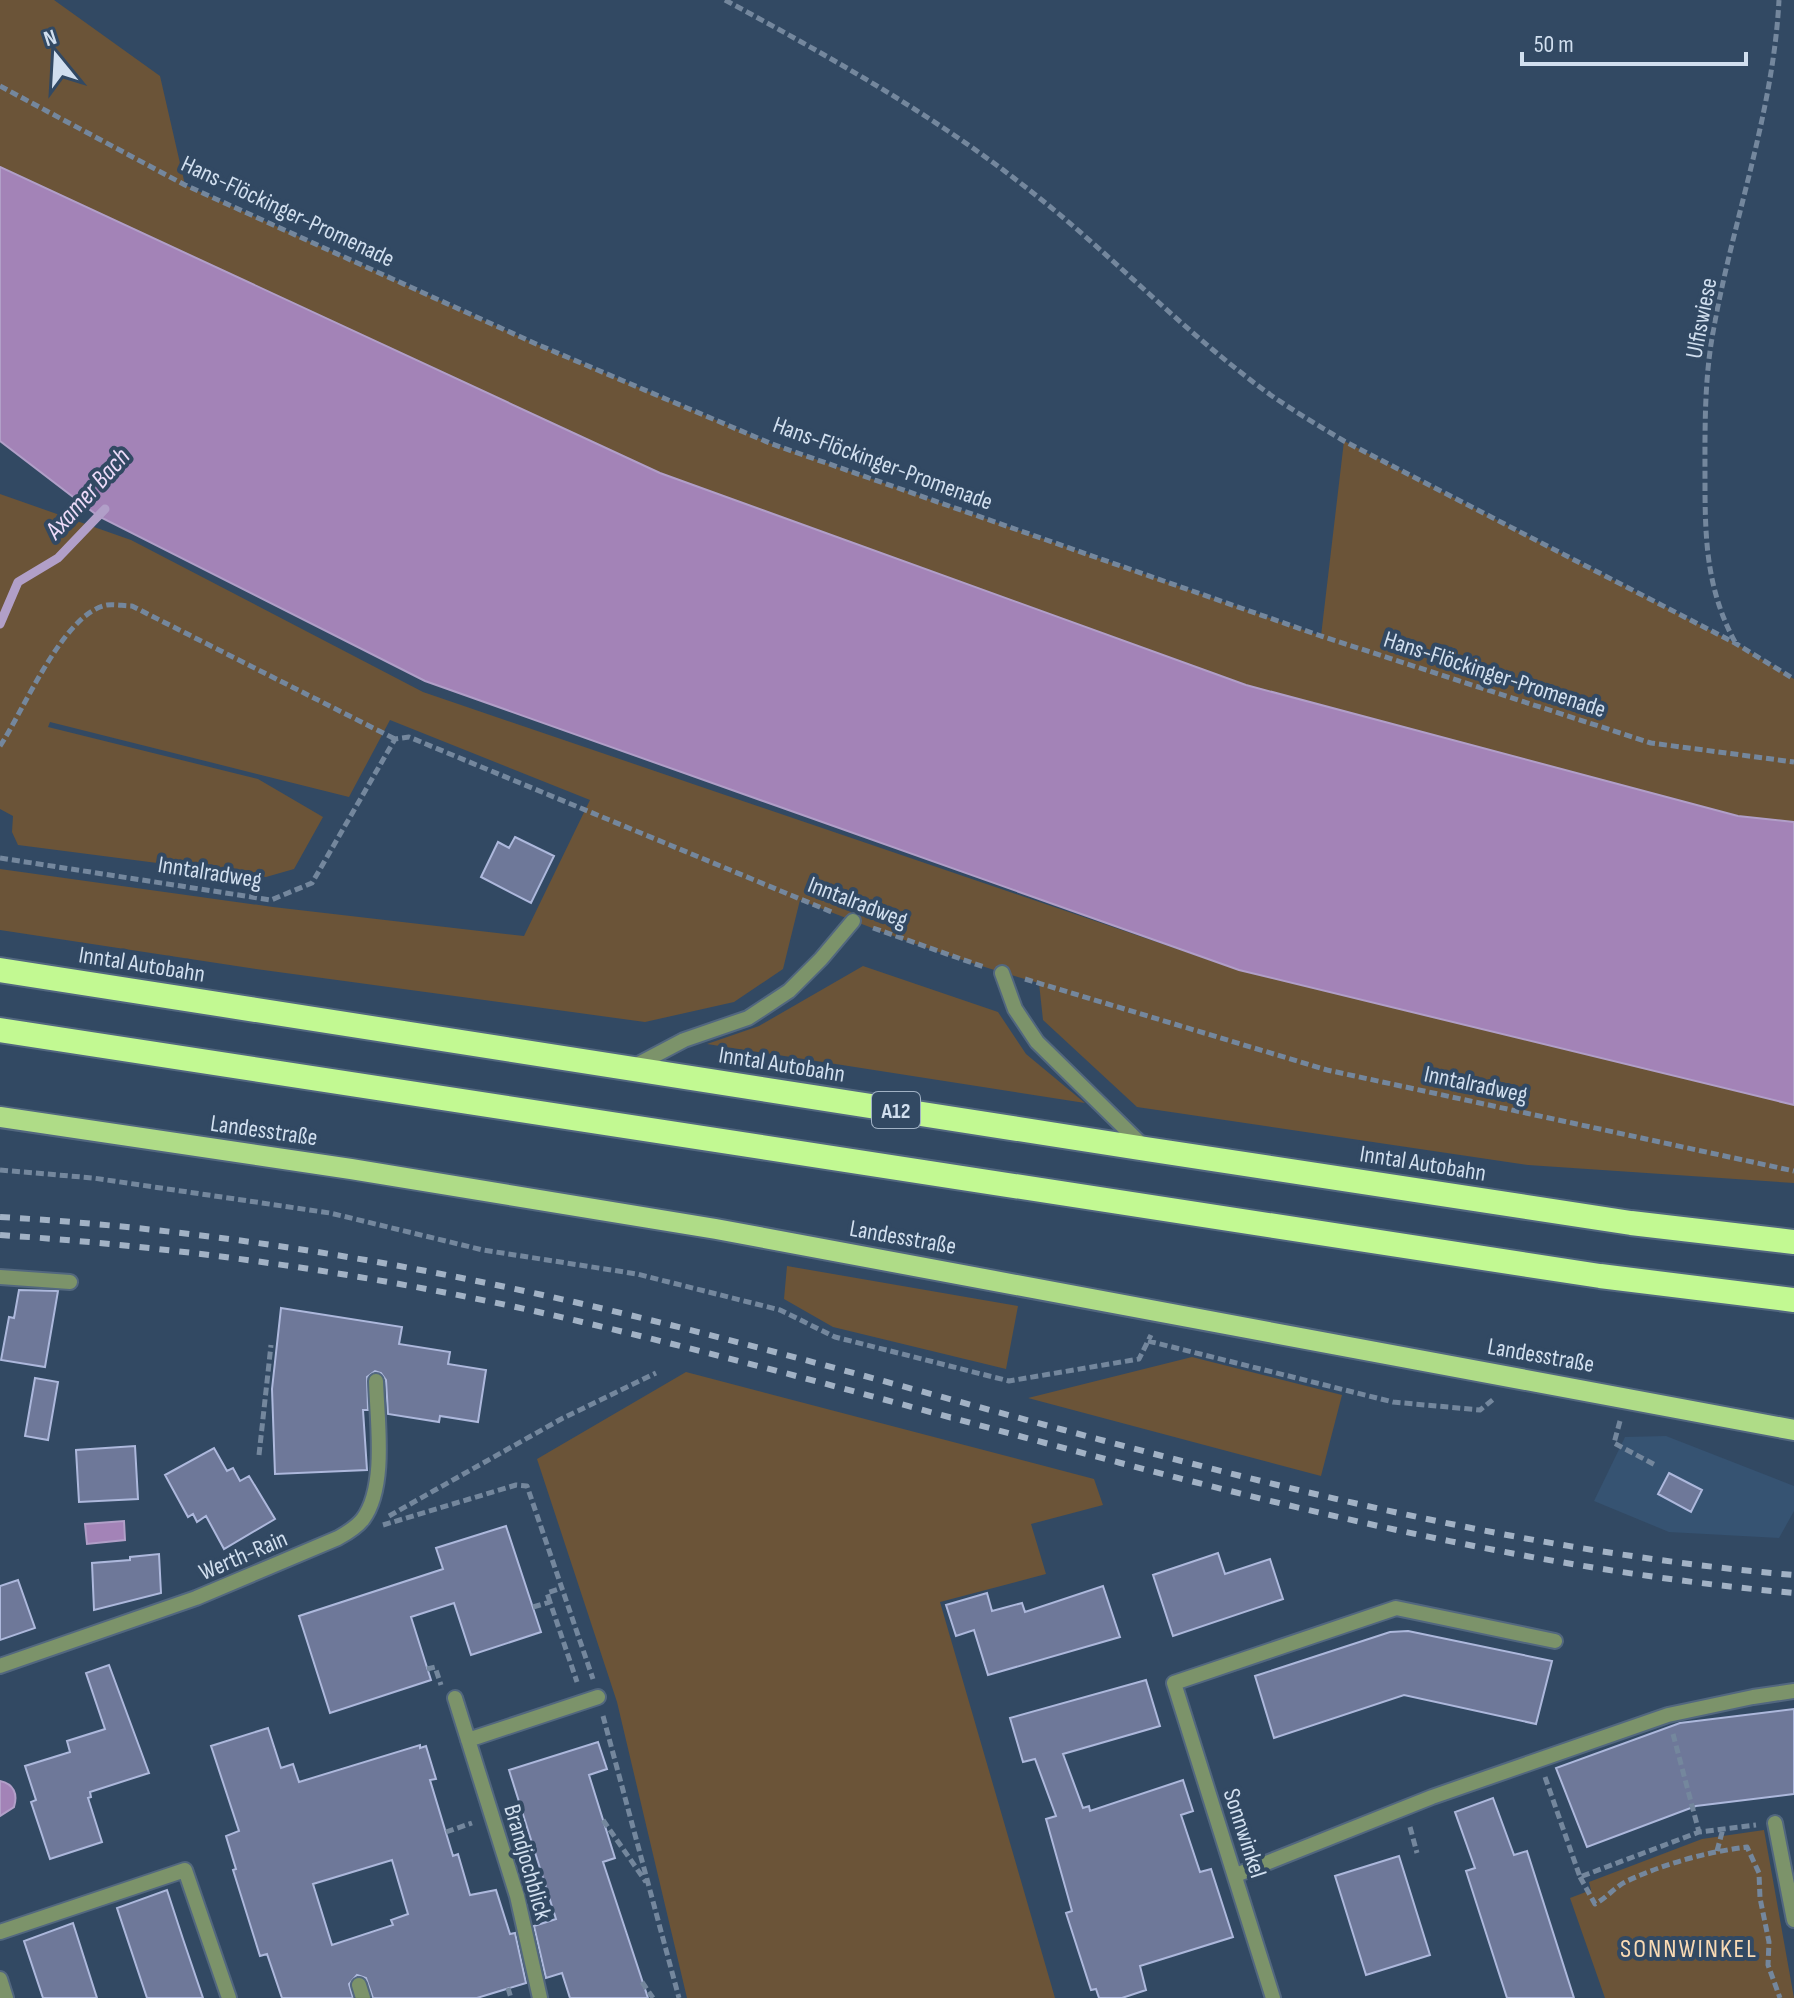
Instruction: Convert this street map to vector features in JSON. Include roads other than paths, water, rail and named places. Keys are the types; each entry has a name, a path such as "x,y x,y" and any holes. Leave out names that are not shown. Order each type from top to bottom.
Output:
{"highway":[{"name":"Inntal Autobahn","path":"0,970 1631,1223 1794,1242"},
{"name":"A12","path":"0,1030 1569,1272 1794,1300"}],"main road":[{"name":"Landesstraße","path":"0,1117 518,1195 1074,1294 1794,1430"}],"street":[{"path":"630,1068 684,1040 748,1018 789,991 853,921"},
{"path":"1002,973 1015,1009 1037,1042 1146,1149"},
{"path":"0,1277 70,1282"},
{"name":"Werth-Rain","path":"0,1666 196,1598 351,1531 363,1520 378,1474 376,1381"},
{"name":"Sonnwinkel","path":"1273,1998 1174,1683 1396,1608 1555,1641"},
{"path":"1236,1875 1432,1797 1668,1715 1794,1691"},
{"path":"468,1740 598,1697"},
{"name":"Brandjochblick","path":"455,1698 517,1896 540,1998"},
{"path":"1775,1823 1794,1920"},
{"path":"0,1932 185,1870 229,1998"},
{"path":"0,1979 6,1998"}],"water":[{"path":"0,167 660,473 1246,685 1738,816 1794,822 1794,1105 1239,970 425,681 98,516 0,441"},
{"path":"124,1521 125,1540 87,1544 85,1524"},
{"path":"0,1781 12,1787 15,1798 14,1807 0,1816"}],"waterway":[{"name":"Axamer Bach","path":"0,624 18,582 58,558 105,509"}],"railway":[{"path":"0,1217 183,1233 275,1245 456,1277 725,1339 1255,1480 1388,1511 1523,1538 1658,1560 1794,1575"},
{"path":"0,1235 220,1256 438,1291 733,1359 1334,1516 1486,1548 1639,1575 1794,1593"}],"district":[{"name":"SONNWINKEL","path":"1689,1948"}]}
